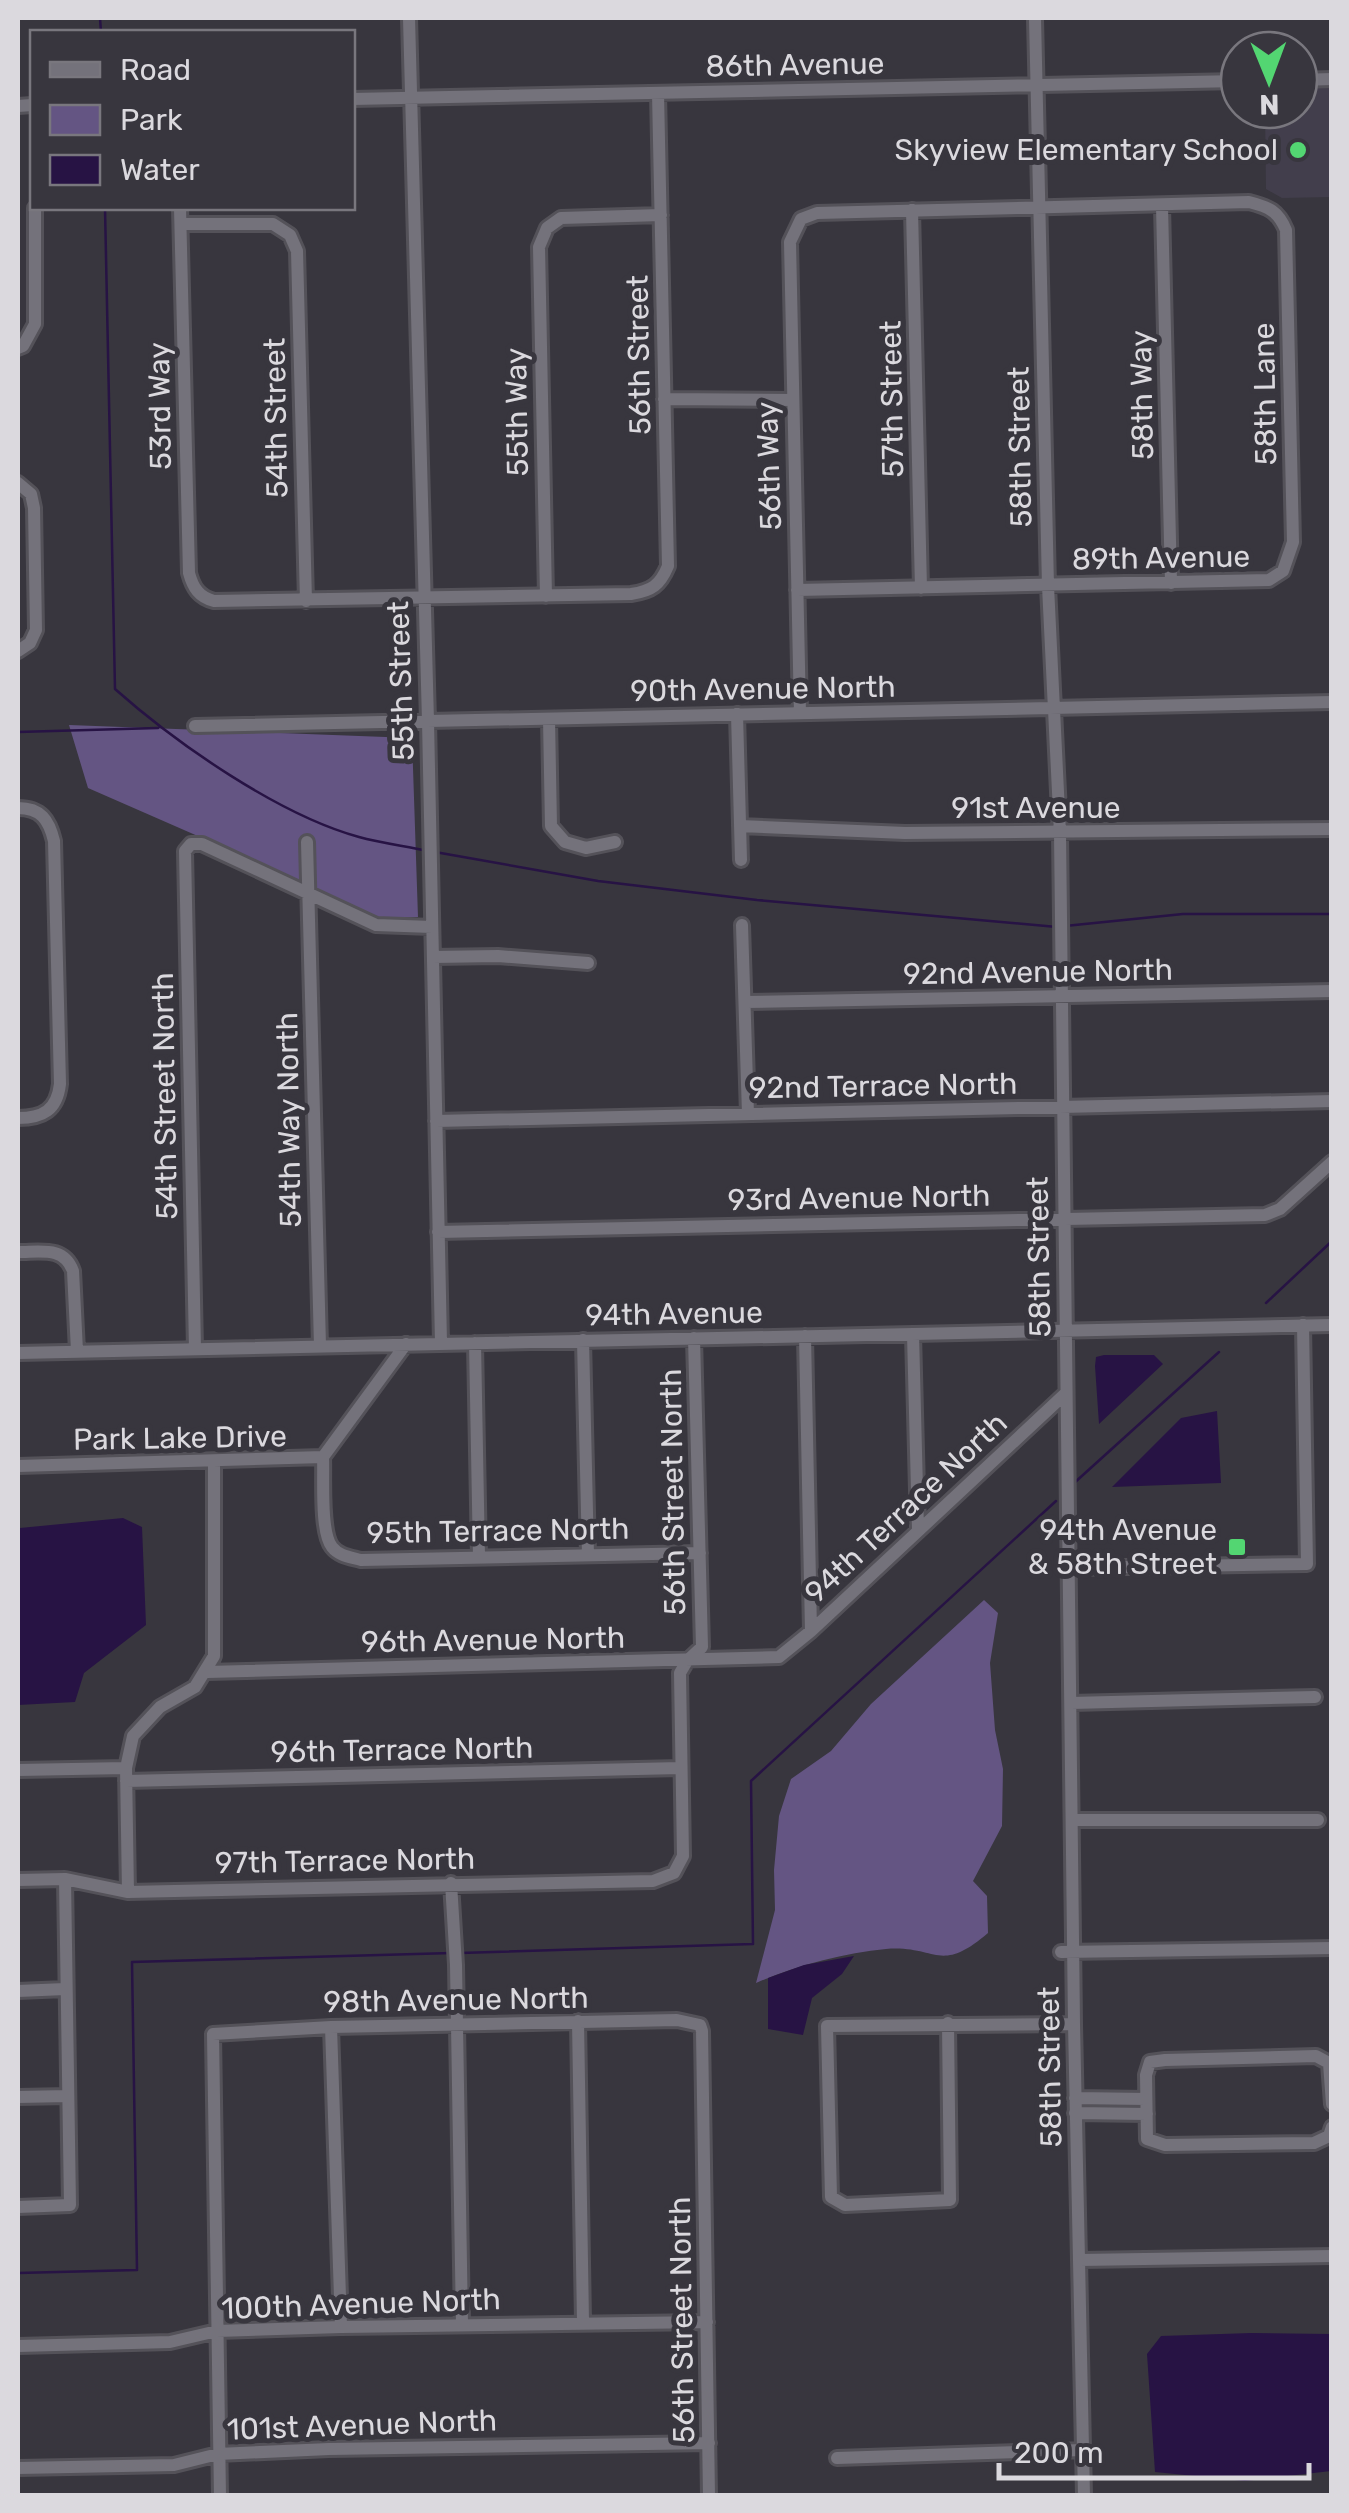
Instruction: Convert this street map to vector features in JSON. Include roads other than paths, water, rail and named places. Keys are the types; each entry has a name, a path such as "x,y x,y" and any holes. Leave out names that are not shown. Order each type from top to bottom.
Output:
{"street":[{"name":"55th Street","path":"409,18 441,1342"},
{"name":"58th Street","path":"1035,18 1048,586 1060,834 1064,1331 1074,1820 1068,1952 1074,2024 1084,2496"},
{"name":"86th Avenue","path":"355,99 1219,81"},
{"name":"56th Street","path":"546,596 648,591 662,582 668,566 658,93"},
{"name":"58th Lane","path":"1162,206 1250,202 1268,206 1279,215 1286,230 1294,542 1283,571"},
{"path":"912,210 1162,206"},
{"name":"58th Way","path":"1162,206 1171,583"},
{"path":"20,347 35,324 36,210"},
{"name":"53rd Way","path":"180,210 188,573 193,587 204,598 214,601 306,602"},
{"name":"56th Way","path":"800,713 790,242 801,219 818,213 912,210"},
{"name":"57th Street","path":"912,210 921,588"},
{"name":"55th Way","path":"546,596 539,248 546,228 561,218 662,215"},
{"name":"54th Street","path":"181,224 273,224 290,235 297,251 306,602"},
{"path":"18,226 36,225"},
{"path":"664,400 792,400"},
{"path":"18,484 31,494 34,508 36,630 24,647"},
{"name":"89th Avenue","path":"798,590 1269,580 1283,571"},
{"path":"306,602 546,596"},
{"name":"90th Avenue North","path":"194,726 1332,702"},
{"path":"737,714 741,860"},
{"path":"549,718 552,826 564,842 586,848 614,842"},
{"path":"18,808 38,811 50,823 54,841 60,1084 51,1110 34,1118 18,1118"},
{"name":"91st Avenue","path":"740,826 1060,834 1332,829"},
{"name":"54th Way North","path":"307,842 320,1346"},
{"name":"54th Street North","path":"195,1350 186,851 191,844 202,844 309,892"},
{"path":"309,892 376,925 432,927"},
{"path":"742,925 748,1114"},
{"path":"432,957 498,956 588,963"},
{"name":"92nd Avenue North","path":"746,1002 1332,991"},
{"name":"92nd Terrace North","path":"436,1121 1332,1101"},
{"name":"93rd Avenue North","path":"438,1232 1266,1215 1280,1209 1332,1162"},
{"path":"18,1252 57,1252 69,1260 74,1271 77,1351"},
{"path":"1069,1568 1308,1564 1303,1325"},
{"name":"94th Avenue","path":"18,1352 1332,1325"},
{"path":"912,1334 918,1529"},
{"path":"805,1336 811,1631"},
{"name":"56th Street North","path":"674,1873 683,1856 680,1673 702,1647 694,1338"},
{"path":"583,1340 588,1555"},
{"path":"476,1343 478,1557"},
{"name":"Park Lake Drive","path":"18,1466 324,1457 406,1344"},
{"name":"94th Terrace North","path":"779,1656 811,1631 1065,1394"},
{"name":"95th Terrace North","path":"324,1457 326,1532 331,1546 343,1556 361,1560 700,1553"},
{"path":"128,1892 126,1774 133,1736 160,1707 196,1688 214,1656 214,1463"},
{"name":"96th Avenue North","path":"207,1672 779,1656"},
{"path":"1070,1703 1315,1697"},
{"name":"96th Terrace North","path":"18,1770 126,1774 680,1768"},
{"path":"1074,1820 1318,1820"},
{"name":"97th Terrace North","path":"18,1880 65,1879 128,1892 654,1881 674,1873"},
{"path":"18,2207 70,2205 65,1879"},
{"path":"451,1883 462,2325"},
{"path":"1068,1952 1332,1948"},
{"path":"18,1990 66,1989"},
{"name":"98th Avenue North","path":"217,2331 213,2034 331,2027 677,2020 700,2025"},
{"path":"578,2022 583,2322"},
{"path":"948,2023 950,2200 845,2205 831,2197 827,2026 948,2023 1074,2024"},
{"name":"56th Street North","path":"700,2025 709,2496"},
{"path":"331,2027 341,2326"},
{"path":"1330,2132 1314,2142 1165,2145 1147,2139 1150,2062 1316,2056 1330,2063 1332,2104"},
{"path":"18,2098 68,2096"},
{"path":"1075,2105 1146,2106"},
{"path":"1080,2260 1332,2256"},
{"name":"100th Avenue North","path":"18,2346 170,2342 217,2331 341,2326 707,2322"},
{"path":"217,2331 220,2496"},
{"name":"101st Avenue North","path":"18,2468 174,2465 218,2454 709,2443"},
{"path":"837,2458 1082,2450"}],"water":[{"path":"1154,1355 1163,1364 1099,1424 1095,1366 1096,1357"},
{"path":"1217,1411 1221,1483 1112,1487 1181,1418"},
{"path":"123,1518 142,1527 146,1625 84,1673 75,1702 18,1705 20,1528"},
{"path":"854,1956 842,1974 812,1998 803,2035 768,2029 768,1978 804,1965"},
{"path":"1331,2334 1331,2471 1245,2481 1155,2472 1147,2354 1161,2336"}],"waterway":[{"path":"100,18 101,30"},
{"path":"105,210 115,689 198,754 263,795 328,827 428,851"},
{"path":"18,732 158,728"},
{"path":"435,852 598,881 757,900 1057,927"},
{"path":"1065,926 1183,914 1332,914"},
{"path":"1266,1303 1332,1241"},
{"path":"1073,1484 1219,1352"},
{"path":"460,1953 753,1944 751,1781 1056,1501"},
{"path":"18,2273 137,2270 132,1962 452,1953"}],"place":[{"name":"Skyview Elementary School","path":"1298,150"},
{"name":"94th Avenue & 58th Street","path":"1237,1547"}]}
